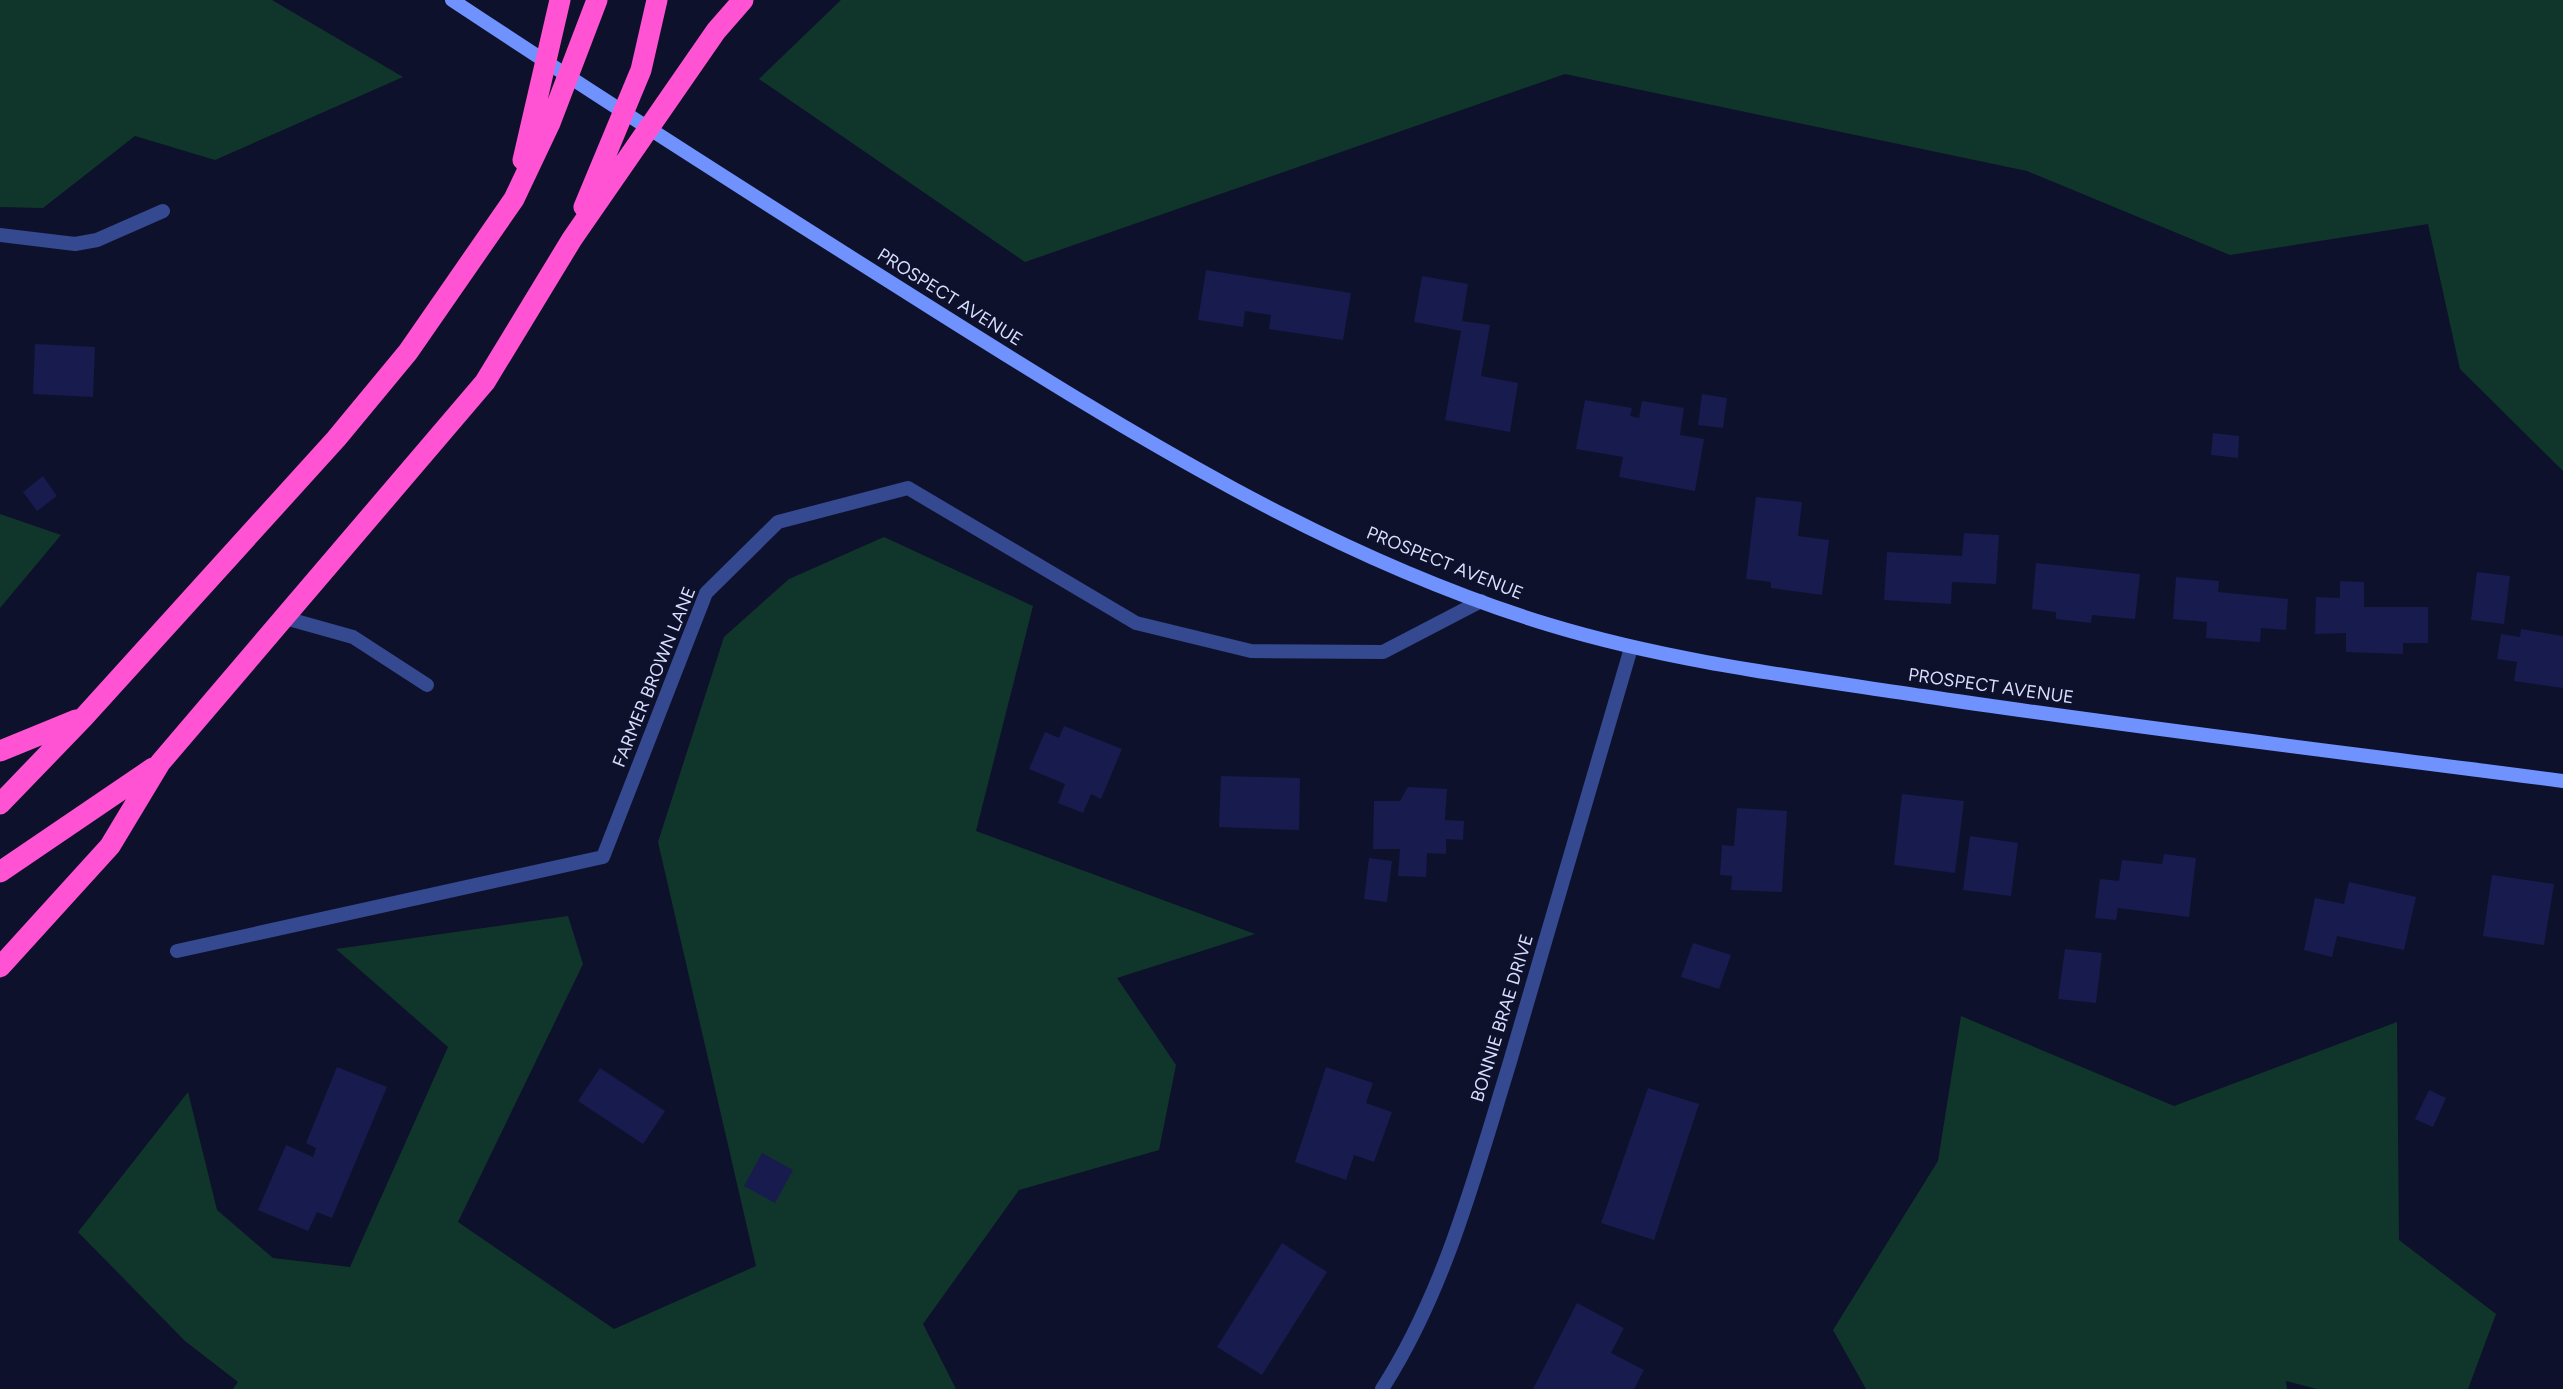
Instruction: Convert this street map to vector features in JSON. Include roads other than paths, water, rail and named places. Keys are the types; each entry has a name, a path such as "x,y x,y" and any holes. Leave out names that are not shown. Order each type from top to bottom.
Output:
{"highway":[{"path":"514,199 560,0"},
{"path":"0,804 84,717 344,430 408,352 514,199 550,123 597,0"},
{"path":"572,239 609,142 641,70 657,0"},
{"path":"0,967 110,846 160,763 485,382 572,239 716,31 743,0"},
{"path":"0,751 84,717"},
{"path":"0,872 160,763"}],"street":[{"name":"PROSPECT AVENUE","path":"454,1 1048,381 1210,476 1375,558 1481,601 1631,648 1706,664 2023,711 2563,781"},
{"path":"0,235 75,244 97,240 163,211"},
{"name":"FARMER BROWN LANE","path":"177,951 603,857 706,593 778,522 908,488 1136,623 1251,651 1384,652 1481,601"},
{"path":"285,618 353,637 426,685"},
{"name":"BONNIE BRAE DRIVE","path":"1382,1389 1421,1321 1459,1221 1530,995 1631,648"}]}
